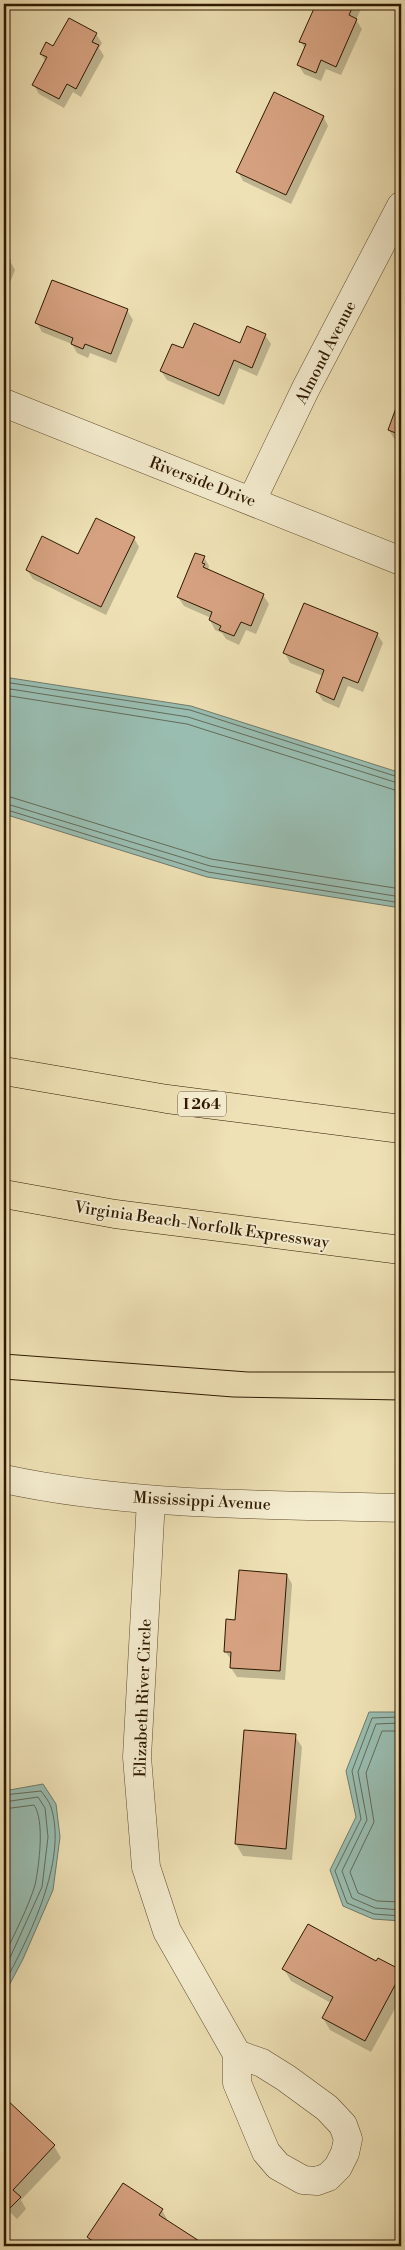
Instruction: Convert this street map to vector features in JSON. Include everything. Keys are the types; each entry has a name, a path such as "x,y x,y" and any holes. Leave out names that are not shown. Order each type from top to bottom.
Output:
{"highway":[{"name":"I 264","path":"4,1071 167,1099 401,1129"},
{"name":"Virginia Beach-Norfolk Expressway","path":"4,1194 115,1214 401,1250"}],"street":[{"name":"Almond Avenue","path":"252,500 306,388 401,206"},
{"name":"Riverside Drive","path":"4,403 401,560"},
{"name":"Mississippi Avenue","path":"4,1479 44,1488 151,1500 401,1508"},
{"name":"Elizabeth River Circle","path":"151,1500 137,1757 146,1867 167,1931 237,2054 237,2083 246,2110 266,2152 278,2166 303,2180 317,2181 328,2177 338,2167 345,2154 348,2139 343,2125 327,2108 286,2078 262,2063 237,2054"}],"water":[{"path":"4,677 191,706 401,773 401,908 207,877 4,814"},
{"path":"369,1712 401,1712 401,1921 373,1919 343,1906 330,1870 356,1817 346,1771"},
{"path":"43,1784 56,1804 60,1837 53,1890 23,1959 4,1995 4,1791"}],"building":[{"path":"316,4 354,4 349,15 357,19 336,67 321,60 316,73 297,65 306,44 299,42"},
{"path":"69,18 97,33 92,42 99,45 76,89 67,84 59,99 32,85 47,57 40,54 46,42 53,46"},
{"path":"274,92 324,116 286,195 236,172"},
{"path":"4,257 10,260 4,276"},
{"path":"52,280 128,309 111,354 85,344 83,349 71,344 73,338 35,323"},
{"path":"194,323 240,343 247,326 266,334 252,368 234,360 219,396 160,371 172,344 183,348"},
{"path":"401,394 401,435 388,430"},
{"path":"96,518 135,537 101,607 26,570 42,536 78,554"},
{"path":"195,553 205,556 202,563 205,564 203,567 264,594 251,626 241,622 234,636 219,630 221,626 209,620 212,612 177,597"},
{"path":"304,603 378,633 358,683 343,677 334,700 316,692 324,670 283,653"},
{"path":"239,1570 287,1574 280,1671 230,1668 231,1652 224,1652 226,1619 235,1620"},
{"path":"244,1730 296,1734 286,1849 235,1844"},
{"path":"308,1924 376,1961 378,1958 401,1970 401,1974 365,2041 322,2018 333,1997 282,1969"},
{"path":"4,2097 55,2145 13,2190 21,2197 10,2208 4,2202"},
{"path":"123,2183 163,2209 159,2215 207,2246 100,2246 87,2237"}],"tram line":[{"path":"4,1354 248,1372 401,1372"},
{"path":"4,1379 233,1397 401,1400"}]}
